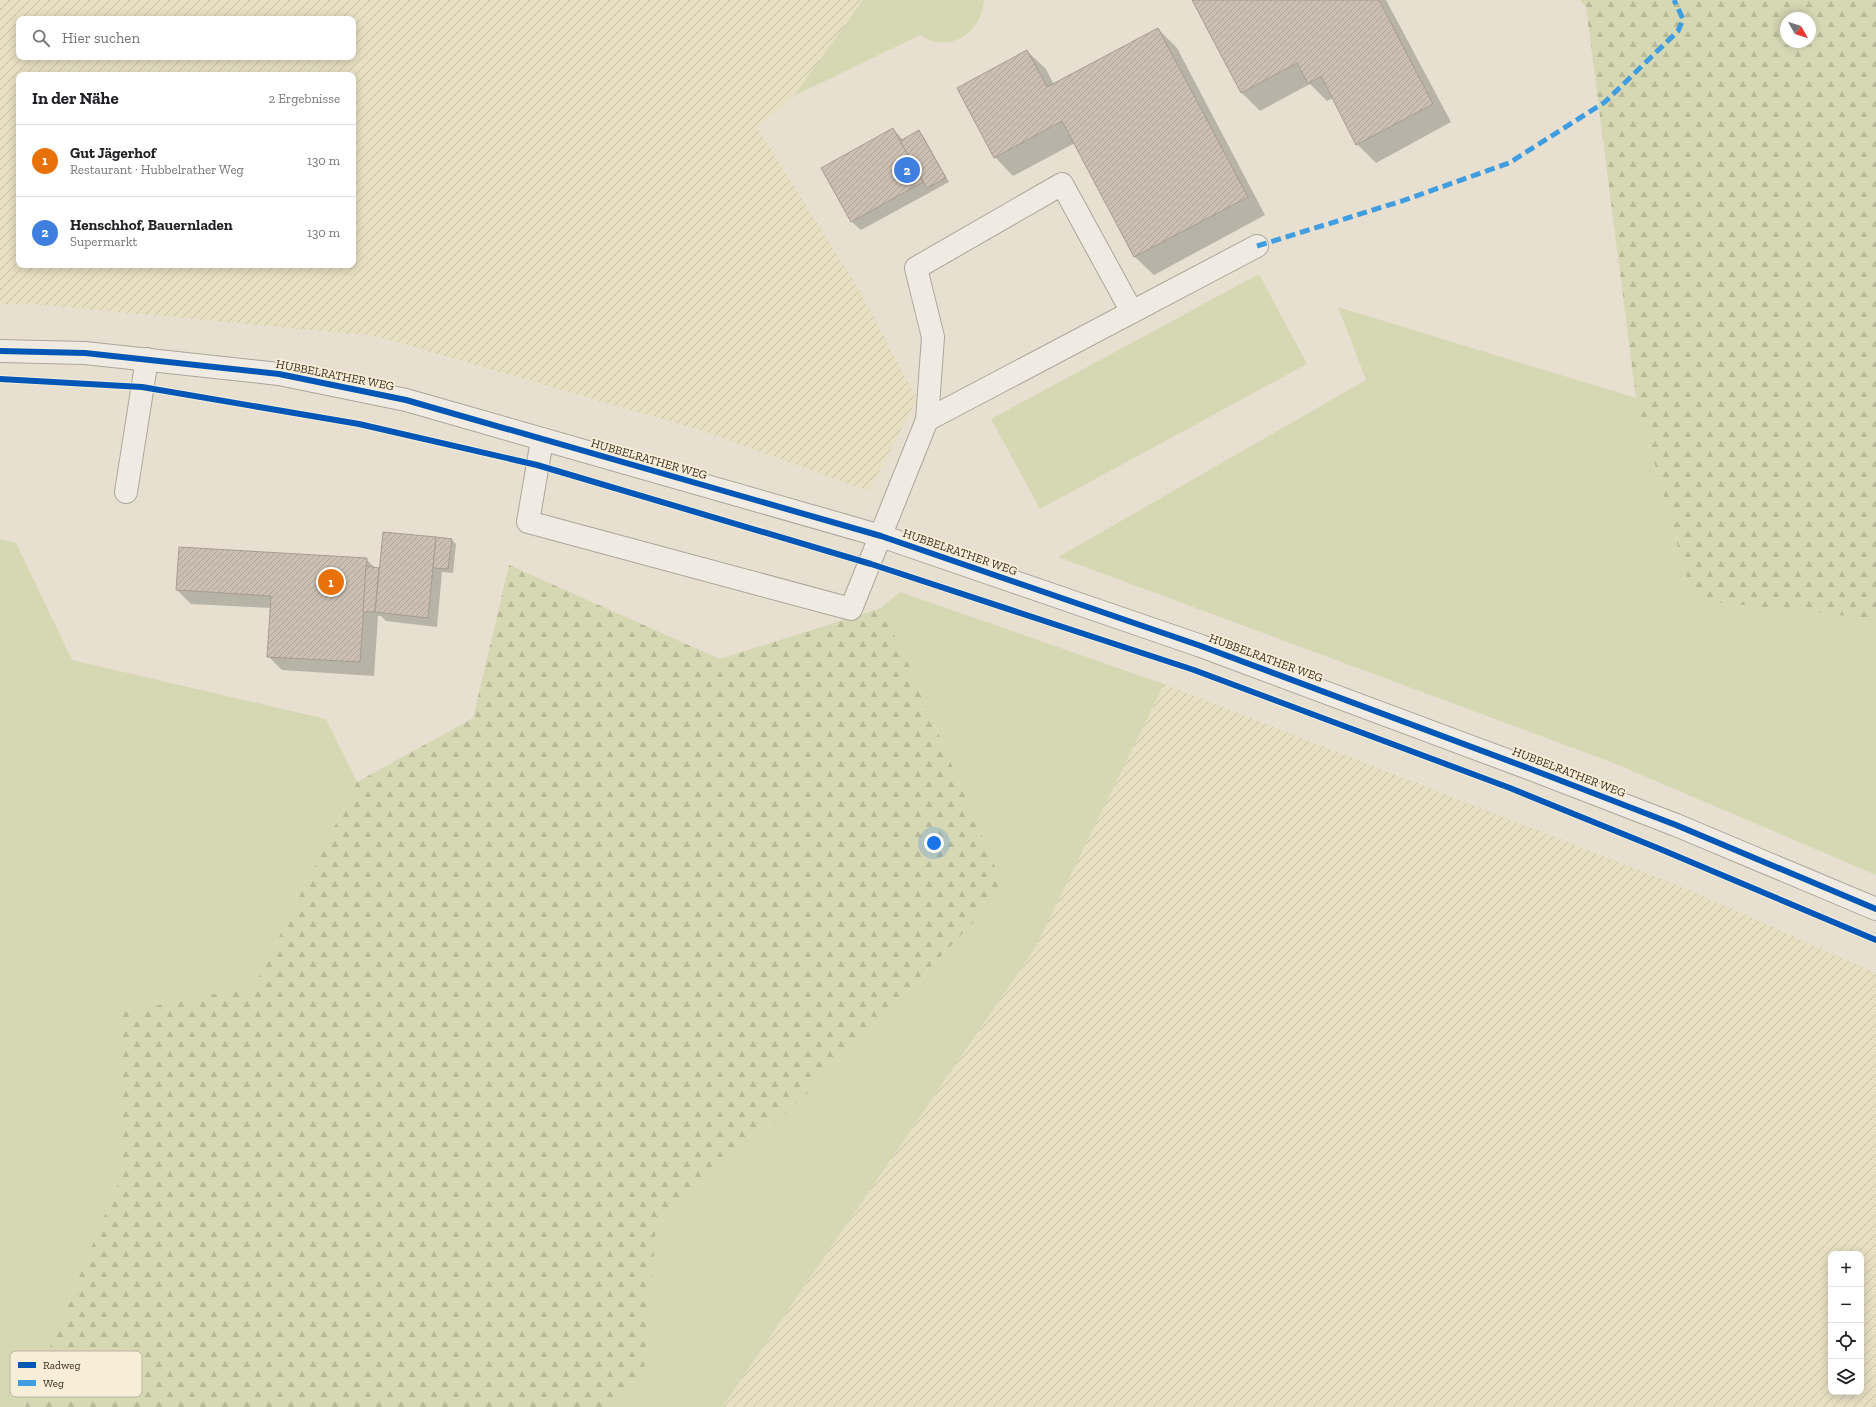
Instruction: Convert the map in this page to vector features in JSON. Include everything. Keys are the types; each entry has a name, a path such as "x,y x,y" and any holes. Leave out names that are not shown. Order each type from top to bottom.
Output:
{"street":[{"path":"542,440 528,522 851,609 882,536 927,420 933,336 916,268 1062,184 1132,312"},
{"path":"927,420 1257,246"},
{"name":"HUBBELRATHER WEG","path":"0,351 85,353 279,374 406,400 882,536 1201,646 1513,762 1676,825 1876,909"},
{"path":"126,492 147,359"}],"shaded area":[{"path":"0,0 863,0 794,96 757,127 859,290 917,399 869,491 700,430 376,336 32,304 0,304"},
{"path":"1164,684 1687,889 1876,973 1876,1407 722,1407 1035,948"}],"green space":[{"path":"863,0 987,0 984,1 982,13 977,23 962,38 942,42 931,40 920,35 794,96"},
{"path":"1580,0 1876,0 1876,619 1693,600 1636,398 1586,7"},
{"path":"1259,274 1307,364 1040,509 991,419"},
{"path":"1338,307 1636,398 1693,600 1876,619 1876,875 1611,762 1058,557 1366,380"},
{"path":"0,539 16,543 72,660 326,719 357,782 254,986 123,1012 123,1171 48,1351 10,1351 10,1397 29,1397 25,1407 0,1407"},
{"path":"509,565 720,659 881,608 911,669 1005,890 807,1094 656,1227 643,1382 610,1407 25,1407 29,1397 142,1397 142,1351 48,1351 123,1171 123,1012 254,986 357,782 473,718"},
{"path":"900,592 1164,684 1035,948 722,1407 610,1407 643,1382 656,1227 807,1094 1005,890 911,669 881,608"}],"building":[{"path":"1192,0 1379,0 1433,104 1356,145 1321,76 1308,84 1297,63 1241,93"},
{"path":"1158,28 1248,197 1134,257 1062,121 994,158 957,88 1027,50 1047,87"},
{"path":"893,128 923,182 851,222 821,168"},
{"path":"919,130 946,178 927,188 900,141"},
{"path":"383,532 436,537 428,618 375,612"},
{"path":"436,537 452,539 448,569 433,568"},
{"path":"179,547 367,558 360,662 267,657 271,596 176,590"},
{"path":"366,566 379,568 375,612 363,612"}],"marked path":[{"path":"1257,246 1402,201 1509,163 1605,102 1678,31 1683,19 1674,0"}],"cycle path":[{"path":"0,351 85,353 279,374 406,400 881,536 1201,646 1528,768 1676,825 1876,909"},
{"path":"0,379 142,387 359,424 537,465 871,564 1194,670 1510,788 1876,940"}],"place":[{"name":"Henschhof, Bauernladen","path":"907,170"},
{"name":"Gut Jägerhof","path":"331,582"}]}
